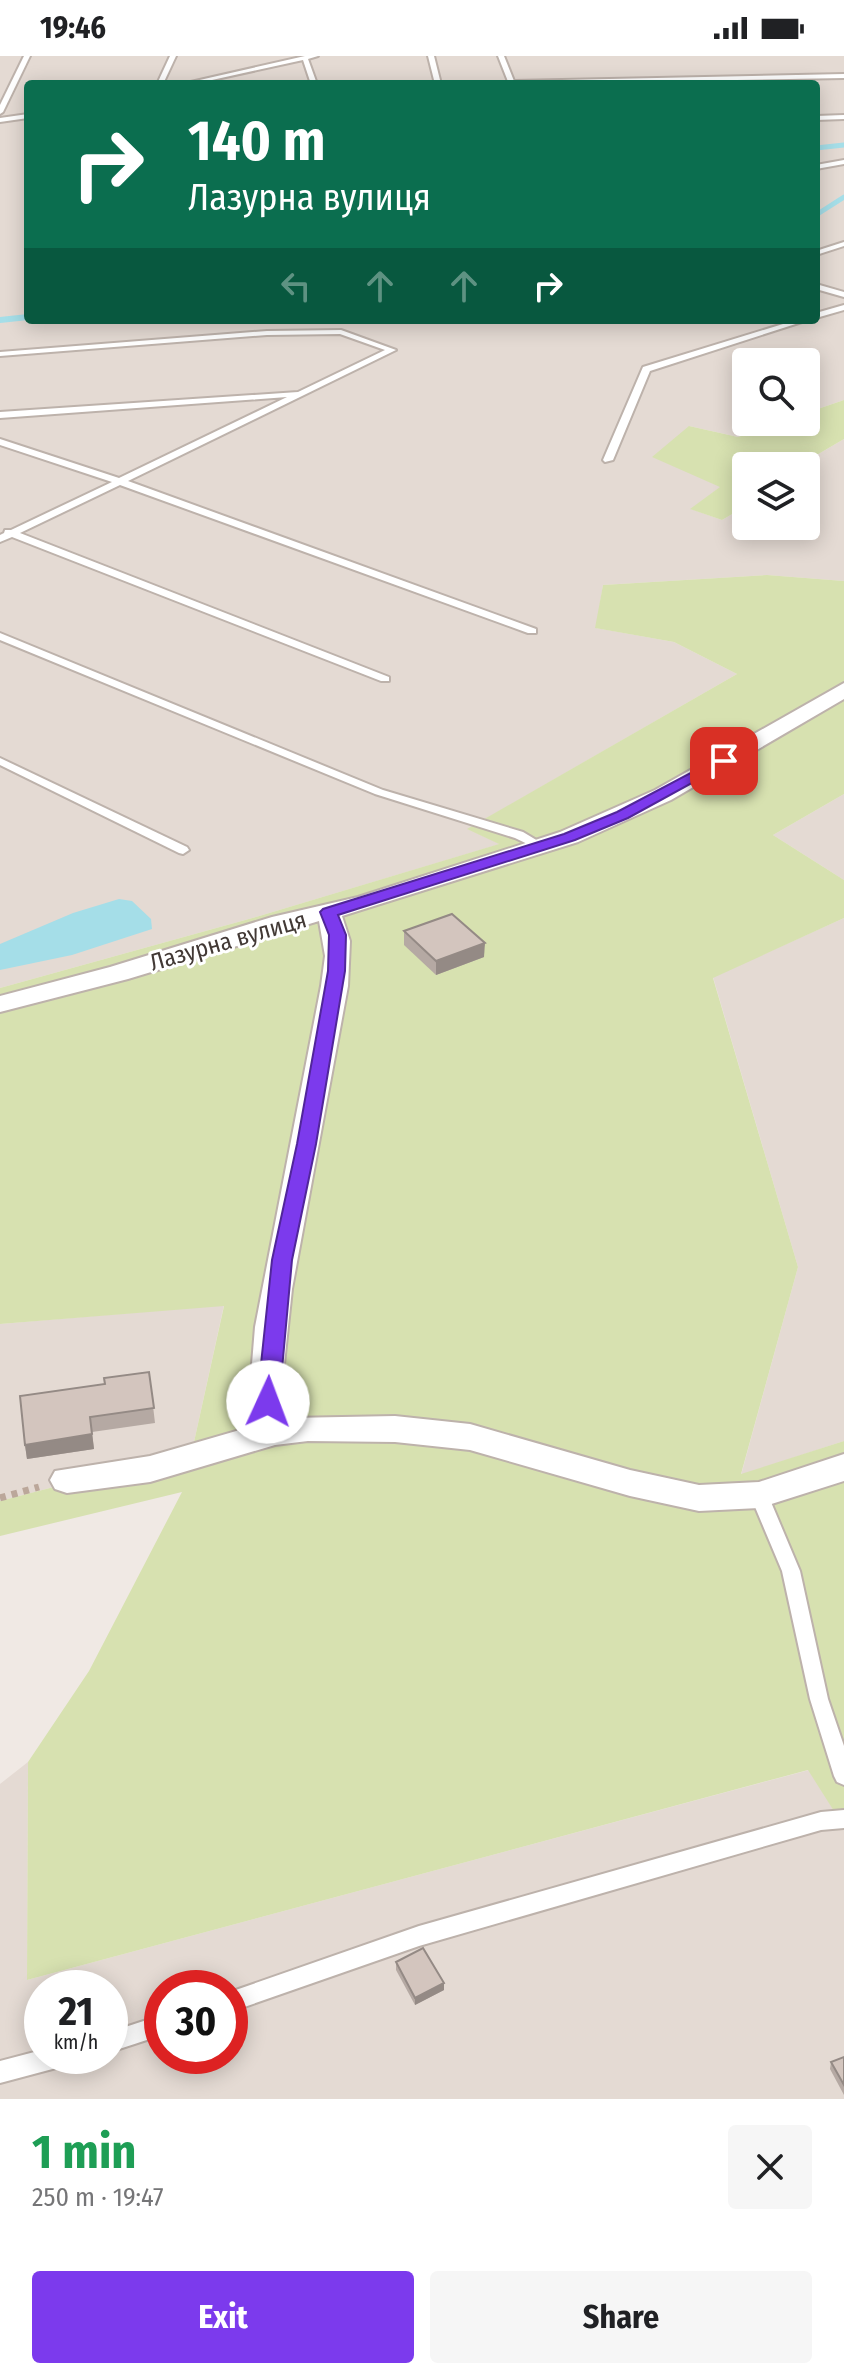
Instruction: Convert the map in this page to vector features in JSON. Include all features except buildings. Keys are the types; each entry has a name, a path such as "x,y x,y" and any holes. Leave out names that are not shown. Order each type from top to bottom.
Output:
{"street":[{"name":"Лазурна вулиця","path":"0,1004 119,973 281,922 328,912 542,847 663,795 844,690"},
{"path":"275,1432 267,1388 282,1260 307,1144 336,971 338,935 328,912"},
{"path":"67,1480 150,1469 275,1432 358,1428 438,1433 499,1444 656,1490 722,1500 794,1487 844,1467"}],"lane":[{"path":"0,112 27,56"},
{"path":"162,80 173,56"},
{"path":"201,80 315,56"},
{"path":"431,56 437,80"},
{"path":"501,56 511,80"},
{"path":"305,58 313,80"},
{"path":"241,80 244,69"},
{"path":"654,80 844,76"},
{"path":"0,120 24,117"},
{"path":"820,118 844,117"},
{"path":"820,166 844,162"},
{"path":"820,252 844,244"},
{"path":"820,287 844,295"},
{"path":"820,315 844,307"},
{"path":"608,460 646,369 791,324"},
{"path":"0,354 267,333 341,332 392,350 4,534"},
{"path":"0,415 303,393"},
{"path":"0,442 119,481 532,631"},
{"path":"4,534 385,679"},
{"path":"0,636 379,792 519,835 542,847"},
{"path":"0,761 183,850"},
{"path":"759,1495 791,1571 819,1699 844,1776"},
{"path":"248,1996 419,1936 821,1821 844,1819"},
{"path":"0,2072 24,2066"}],"shaded area":[{"path":"0,56 844,56 844,400 820,408 820,348 732,348 732,436 689,426 721,487 691,509 722,520 732,514 732,540 820,540 820,453 844,439 844,581 767,575 603,585 596,628 674,642 737,674 468,829 500,844 256,917 0,988"},
{"path":"844,794 844,880 773,835"},
{"path":"844,918 844,1441 741,1475 798,1267 713,977"},
{"path":"224,1305 192,1451 0,1501 0,1324"},
{"path":"28,1762 24,2074 128,2074 128,1970 64,1970 809,1770 844,1827 844,2099 0,2099 0,1784"}],"green space":[{"path":"844,400 844,439 820,453 732,452 732,514 722,520 690,509 720,487 652,457 689,426 738,437 820,436 820,408"},
{"path":"767,575 844,581 844,794 773,835 844,880 844,918 713,978 798,1267 741,1474 844,1441 844,1827 808,1770 64,1970 27,1970 28,1762 89,1671 182,1492 0,1536 0,1501 192,1451 224,1306 0,1324 0,988 256,917 499,844 467,829 737,674 674,642 595,628 603,585"}],"water":[{"path":"119,899 132,901 151,919 152,929 72,955 0,970 0,944 73,913"}],"waterway":[{"path":"820,148 844,145"},
{"path":"820,212 844,197"},
{"path":"0,320 24,317"}],"route":[{"path":"268,1402 268,1370 282,1260 307,1144 336,971 338,935 328,912 401,892 599,826 724,761"}]}
